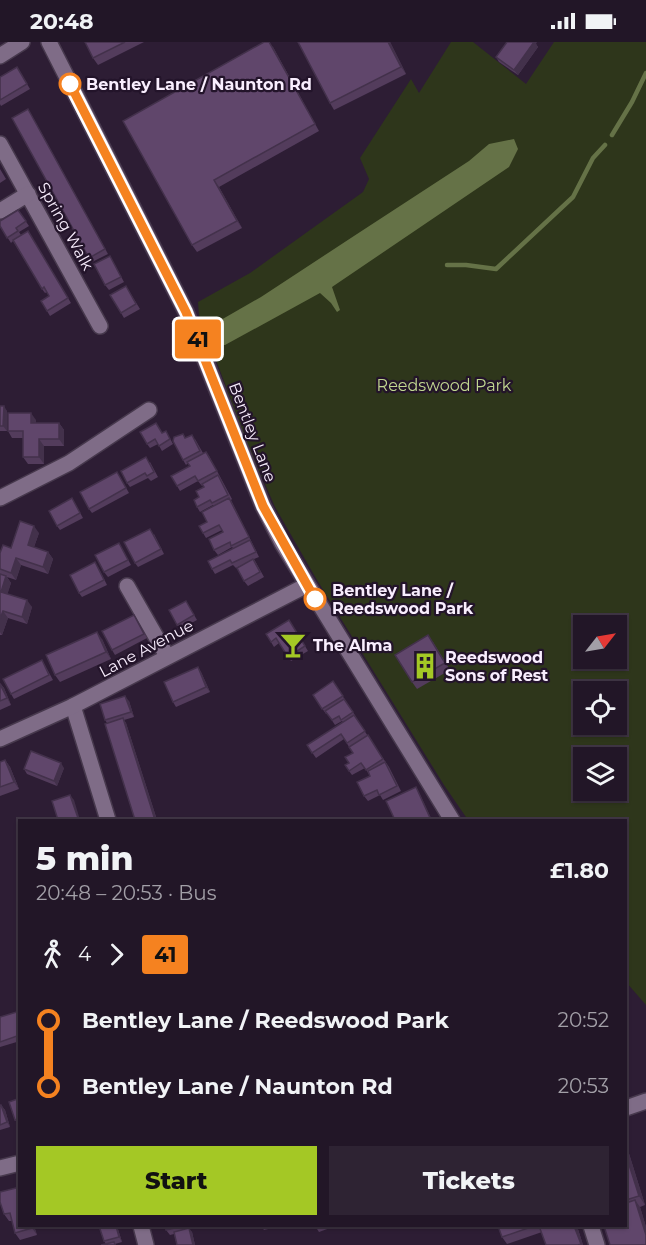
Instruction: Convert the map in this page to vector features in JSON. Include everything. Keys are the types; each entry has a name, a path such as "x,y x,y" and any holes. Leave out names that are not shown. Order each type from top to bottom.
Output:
{"street":[{"path":"0,56 22,42"},
{"name":"Bentley Lane","path":"48,42 188,315 263,506 307,585 451,819"},
{"name":"Spring Walk","path":"0,144 100,326"},
{"path":"0,211 28,194"},
{"path":"0,498 69,463 149,410"},
{"name":"Lane Avenue","path":"0,740 307,585"},
{"path":"127,586 167,656"},
{"path":"73,705 108,819"},
{"path":"627,1108 646,1101"},
{"path":"0,1168 18,1164"},
{"path":"141,1227 146,1245"},
{"path":"591,1227 597,1245"}],"green space":[{"name":"Reedswood Park","path":"451,42 473,42 526,84 554,42 646,42 646,1005 627,983 627,819 467,819 317,580 275,507 248,445 199,315 198,302 250,273 363,192 369,179 360,158 411,79 419,93"}],"shaded area":[{"path":"514,139 518,149 509,167 332,287 340,310 337,312 320,293 225,345 213,346 207,328 261,297 469,161 489,144"}],"building":[{"path":"85,42 125,42 93,58"},
{"path":"264,42 269,42 315,124 214,180 237,221 192,245 123,121"},
{"path":"298,42 388,42 401,67 330,103"},
{"path":"507,42 534,42 514,70 496,57"},
{"path":"17,67 27,84 0,100 0,77"},
{"path":"28,109 105,249 89,258 12,118"},
{"path":"18,210 26,221 16,228 18,231 7,238 0,226 0,221"},
{"path":"28,231 68,298 47,311 41,301 49,296 44,287 42,289 13,240"},
{"path":"110,256 121,277 105,285 94,264"},
{"path":"126,286 136,304 121,313 110,295"},
{"path":"0,406 4,406 3,426 0,426"},
{"path":"8,413 31,413 31,423 59,423 59,439 39,439 39,457 23,457 23,431 8,431"},
{"path":"156,423 162,433 166,431 170,439 159,446 155,439 147,444 140,432"},
{"path":"183,434 185,438 192,435 200,451 183,460 173,441 174,437"},
{"path":"206,452 217,471 198,481 195,476 177,486 171,476 190,466 187,462"},
{"path":"146,457 154,472 147,476 145,473 127,483 121,471"},
{"path":"117,472 126,488 89,509 80,492"},
{"path":"218,475 228,495 212,503 210,500 197,507 194,500 199,497 196,491 204,487 202,484"},
{"path":"72,498 80,513 57,526 49,511"},
{"path":"229,498 249,537 231,546 230,542 214,550 209,539 223,532 219,525 203,533 199,526 207,522 202,512"},
{"path":"20,521 34,526 28,545 48,552 43,567 16,558 11,573 0,569 0,553 3,545 11,548"},
{"path":"150,529 161,549 135,563 124,542"},
{"path":"250,540 256,552 232,563 230,560 212,569 208,561"},
{"path":"119,543 128,560 104,572 95,555"},
{"path":"253,559 260,572 244,581 237,568"},
{"path":"95,562 104,580 79,593 70,575"},
{"path":"0,574 6,576 1,592 27,600 22,617 3,611 0,619"},
{"path":"186,601 194,615 177,625 169,610"},
{"path":"134,615 144,634 112,650 102,631"},
{"name":"The Alma","path":"289,620 305,646 288,657 276,638 271,642 266,634"},
{"path":"97,632 106,652 55,675 46,655"},
{"name":"Reedswood Sons of Rest","path":"428,635 445,663 412,682 395,655"},
{"path":"42,660 49,675 11,694 3,679"},
{"path":"198,667 206,687 173,702 164,682"},
{"path":"333,681 343,696 322,709 313,695"},
{"path":"0,684 7,698 0,701"},
{"path":"125,696 131,712 105,720 100,704"},
{"path":"344,699 353,712 341,720 339,716 332,720 325,711"},
{"path":"354,715 365,731 347,743 341,734 312,753 307,745"},
{"path":"123,718 155,819 135,819 105,724"},
{"path":"368,735 383,759 366,770 361,763 349,771 345,765 349,763 345,757 353,753 349,747"},
{"path":"31,751 61,763 54,781 24,769"},
{"path":"5,760 14,782 0,787 0,762"},
{"path":"385,762 397,786 379,795 377,790 364,796 357,782 370,776 368,771"},
{"path":"416,787 431,819 395,819 386,801"},
{"path":"70,795 78,818 58,819 52,801"},
{"path":"18,1012 18,1036 0,1042 0,1017"},
{"path":"18,1099 18,1119 15,1120 9,1102"},
{"path":"0,1105 7,1122 0,1125"},
{"path":"627,1158 639,1196 627,1200"},
{"path":"18,1188 18,1227 32,1228 15,1233 10,1213 4,1214 0,1192"},
{"path":"635,1200 646,1235 646,1245 610,1245 604,1227 627,1227 627,1203"},
{"path":"99,1227 116,1227 119,1237 104,1241"},
{"path":"498,1227 531,1227 502,1237"},
{"path":"539,1227 574,1227 581,1244 578,1245 546,1245"},
{"path":"189,1228 193,1245 177,1245 174,1232"}],"waterway":[{"path":"612,135 646,73"},
{"path":"447,265 496,269 573,197 593,158 605,145"}],"bus line":[{"name":"41","path":"70,84 186,312 263,506 315,599"}],"place":[{"name":"Bentley Lane / Naunton Rd","path":"70,84"},
{"name":"Bentley Lane / Reedswood Park","path":"315,599"},
{"name":"The Alma","path":"293,645"},
{"name":"Reedswood Sons of Rest","path":"425,666"}]}
